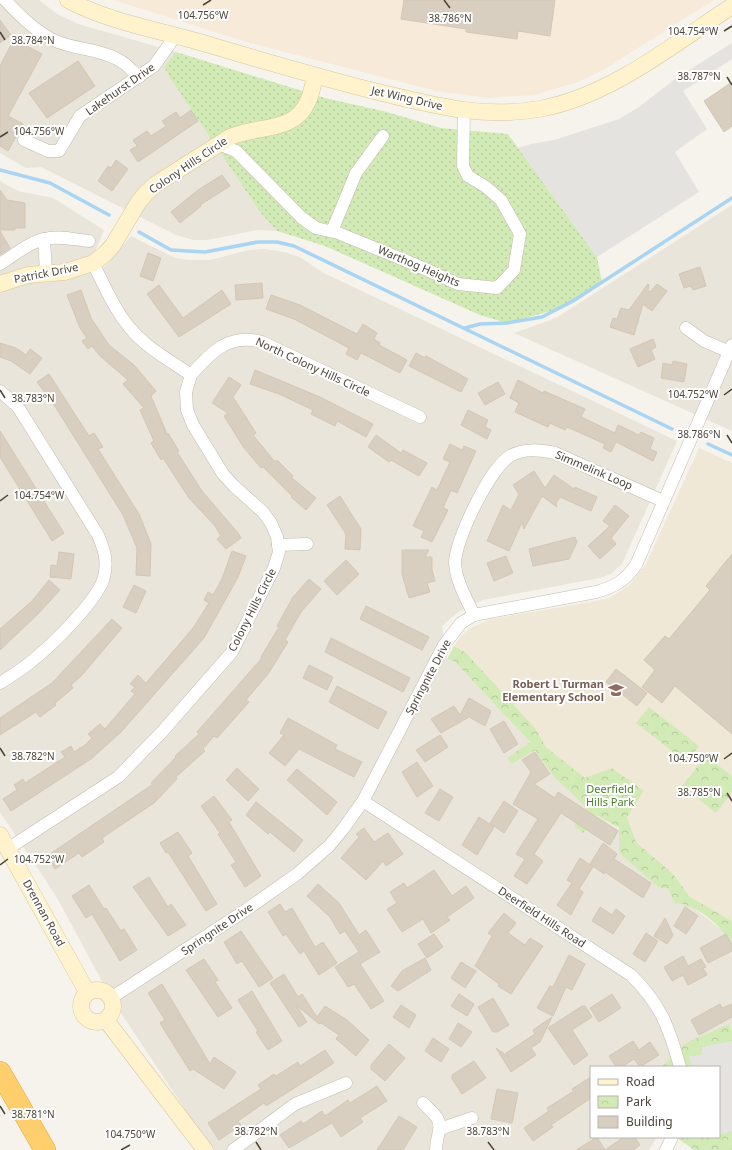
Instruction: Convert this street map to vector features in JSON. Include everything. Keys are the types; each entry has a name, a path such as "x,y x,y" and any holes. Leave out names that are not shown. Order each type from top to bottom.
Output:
{"highway":[{"path":"0,1072 45,1150"}],"street":[{"path":"5,0 32,26 57,42 114,58 125,64 139,77"},
{"name":"Jet Wing Drive","path":"68,0 103,15 315,76 464,111 487,113 540,109 569,101 612,82 633,70 732,6"},
{"name":"Lakehurst Drive","path":"24,140 48,151 59,151 80,116 154,66 176,35"},
{"name":"Colony Hills Circle","path":"93,263 105,254 113,245 146,193 156,184 218,144 243,131 279,126 291,122 300,114 308,101 315,76"},
{"name":"Warthog Heights","path":"218,144 236,151 302,218 316,228 332,231 408,261 458,284 497,288 514,270 520,234 501,200 486,187 468,176 463,166 464,111"},
{"path":"332,231 356,173 383,136"},
{"path":"0,264 31,244 44,239 56,237 89,241"},
{"path":"44,239 46,272"},
{"path":"93,263 120,314 130,329 142,340 191,375"},
{"name":"Patrick Drive","path":"0,284 28,275 46,272 65,272 93,263"},
{"path":"686,328 704,341 731,350"},
{"name":"North Colony Hills Circle","path":"191,375 210,354 220,347 233,341 248,338 262,342 420,417"},
{"name":"Springnite Drive","path":"111,998 237,916 297,874 329,846 343,830 363,801 444,644 461,623 474,615 596,592 612,587 621,582 636,565 663,500 731,350"},
{"name":"Colony Hills Circle","path":"9,848 118,777 161,733 232,652 274,568 279,552 277,537 271,523 263,512 223,474 193,425 187,410 186,392 191,375"},
{"path":"0,391 18,407 81,508 104,548 106,562 100,589 82,610 57,638 33,661 0,683"},
{"name":"Simmelink Loop","path":"474,615 458,577 455,564 456,551 460,539 490,478 498,466 510,456 526,451 540,450 555,453 663,500"},
{"path":"278,545 307,544"},
{"name":"Deerfield Hills Road","path":"363,801 631,975 657,1004 667,1024 680,1066"},
{"name":"Drennan Road","path":"0,835 9,848 87,992"},
{"path":"92,990 103,990 111,998 113,1002 112,1012 106,1020 95,1022 85,1017 80,1007 83,996 92,990"},
{"path":"106,1020 204,1150"},
{"path":"233,1150 252,1134 295,1104 346,1083"},
{"path":"423,1103 438,1119 440,1129 436,1142 436,1150"},
{"path":"440,1129 472,1118"},
{"path":"666,1150 672,1138"}],"shaded area":[{"path":"0,0 39,0 57,14 78,24 176,52 164,67 170,78 260,212 277,231 257,230 208,240 193,240 176,235 41,167 26,168 0,153"},
{"path":"113,0 714,0 603,70 578,82 534,95 488,98 436,91 250,43"},
{"path":"732,43 732,59 683,91 707,129 675,152 699,192 597,257 518,148 554,140 619,119 639,107 675,79"},
{"path":"0,181 18,191 53,198 104,230 86,274 105,266 131,236 175,258 189,260 210,260 249,250 265,249 284,252 300,257 322,272 677,441 622,564 611,574 600,578 483,600 458,612 442,626 447,659 454,661 530,742 508,758 512,764 535,750 554,777 586,807 574,826 596,815 620,830 619,853 658,887 668,889 675,904 682,903 691,906 727,934 732,944 732,1030 729,1025 686,1043 662,1066 590,1066 590,1138 656,1138 649,1150 212,1150 111,998 56,896 0,812"},
{"path":"732,205 732,431 514,333 556,318"},
{"name":"Robert L Turman Elementary School","path":"699,448 732,463 732,921 690,897 673,874 636,842 627,817 644,791 612,768 585,779 546,747 535,728 465,652 454,646 461,636 469,629 490,619 609,598 630,585 646,564"},
{"path":"732,1041 732,1131 720,1135 720,1066 692,1066 689,1056 702,1055 702,1047"}],"green space":[{"path":"176,52 325,98 387,112 441,128 508,134 597,257 602,282 558,309 507,323 480,315 325,246 277,231 260,212 170,78 164,67"},
{"name":"Deerfield Hills Park","path":"454,646 465,652 535,728 546,747 585,778 612,768 644,791 627,817 636,842 673,874 690,897 732,921 732,944 722,931 707,917 690,907 682,904 675,904 668,889 658,887 619,853 619,828 596,815 583,833 574,826 586,807 554,777 535,750 512,764 507,758 530,742 454,661 447,659"},
{"path":"649,707 699,746 686,762 636,723"},
{"path":"706,756 732,776 732,792 716,813 682,786"},
{"path":"729,1024 732,1030 732,1150 694,1150 677,1138 720,1138 720,1066 662,1066 686,1043"}],"building":[{"path":"404,0 555,0 550,36 518,31 517,39 466,32 466,29 401,19"},
{"path":"0,20 11,35 0,43"},
{"path":"14,39 42,54 8,116 23,124 8,151 0,146 0,66"},
{"path":"78,61 95,86 47,118 29,93"},
{"path":"732,82 732,126 724,132 704,101"},
{"path":"191,110 198,121 138,162 130,150 137,146 133,140 147,131 151,136 166,126 162,121 176,112 180,118"},
{"path":"116,160 128,169 112,191 98,181 108,166 111,168"},
{"path":"222,175 230,186 200,205 201,206 180,223 171,212 198,190"},
{"path":"0,190 7,200 25,203 25,228 0,230"},
{"path":"0,231 10,248 0,255"},
{"path":"148,253 161,258 153,281 140,276"},
{"path":"700,267 706,286 693,290 691,286 684,288 679,274"},
{"path":"262,283 263,298 236,300 235,285"},
{"path":"648,284 648,290 650,292 657,284 667,291 652,311 643,304 634,335 610,327 613,318 617,319 621,308 629,310"},
{"path":"159,285 183,318 222,290 231,304 179,337 147,294"},
{"path":"81,290 91,318 109,345 134,365 156,391 151,396 167,434 168,433 179,451 177,452 202,491 241,538 226,549 217,539 221,536 215,526 189,498 163,458 161,460 151,443 154,441 140,410 144,408 123,384 128,380 99,355 92,346 88,349 82,341 87,338 80,328 67,295"},
{"path":"271,295 300,305 357,334 363,324 377,333 374,339 380,343 379,345 407,360 400,373 361,353 357,360 346,354 349,348 294,319 266,309"},
{"path":"653,339 656,347 651,350 655,359 638,367 630,349"},
{"path":"0,343 16,348 26,355 30,349 42,358 30,374 11,361 0,357"},
{"path":"416,353 425,358 426,356 468,379 461,392 409,366"},
{"path":"673,361 687,364 684,382 661,378 663,363 672,365"},
{"path":"255,370 320,397 373,424 366,437 337,421 335,426 311,414 313,410 279,394 250,384"},
{"path":"49,374 89,436 94,433 103,447 98,449 139,514 151,544 150,576 136,575 137,548 123,515 56,408 37,382"},
{"path":"229,377 241,385 233,397 256,433 253,435 275,462 277,460 293,476 291,477 316,498 306,510 291,497 292,496 263,467 261,468 244,448 224,416 228,413 212,403"},
{"path":"518,380 543,393 544,391 585,409 581,417 615,433 618,425 639,435 641,432 654,438 650,449 657,452 653,461 616,442 611,452 603,448 605,444 567,427 565,430 550,423 548,427 515,412 519,403 510,398"},
{"path":"498,382 505,394 485,405 478,393"},
{"path":"468,410 488,420 485,427 491,430 487,439 461,425"},
{"path":"0,431 64,533 52,541 0,457"},
{"path":"376,435 401,453 403,450 427,463 419,476 391,460 389,462 368,447"},
{"path":"450,444 462,450 464,446 476,451 457,493 451,490 443,508 448,510 432,542 421,537 424,531 413,526 432,487 437,490 450,462 443,459"},
{"path":"534,471 545,488 554,475 574,489 575,487 597,497 591,511 560,497 556,503 557,507 542,496 524,529 522,522 509,551 487,541 503,505 511,510 519,494 513,485"},
{"path":"340,496 361,529 360,550 345,549 346,534 327,505"},
{"path":"615,505 629,516 611,538 616,544 600,559 588,546 610,526 603,521"},
{"path":"575,537 577,542 569,559 533,566 529,549"},
{"path":"402,550 429,550 425,557 432,557 432,570 435,581 427,583 430,592 409,598 402,574"},
{"path":"232,551 246,556 238,577 204,638 121,732 91,759 11,811 3,799 17,790 14,785 23,779 25,783 65,757 61,752 71,746 74,752 85,745 92,738 88,734 100,724 105,729 135,694 131,691 135,687 130,684 138,675 146,683 193,628 209,603 204,600 208,592 213,595 222,579"},
{"path":"59,552 74,554 71,579 50,577 51,565 57,566"},
{"path":"732,554 732,734 675,686 662,703 642,687 655,670 644,660 665,636 669,639 710,590 706,586"},
{"path":"506,556 513,573 494,581 487,563"},
{"path":"346,560 359,574 337,595 324,581"},
{"path":"309,579 321,589 301,612 285,640 288,642 268,674 246,700 249,702 217,738 214,736 203,749 205,751 176,777 177,779 154,803 102,838 104,842 82,857 79,853 55,869 47,856 153,784 151,783 176,757 175,756 199,734 197,732 262,658 261,657 279,627 277,626 293,597"},
{"path":"49,580 60,590 38,614 0,650 0,629 32,601"},
{"path":"134,585 146,591 136,613 123,607"},
{"path":"366,606 429,637 422,650 360,619"},
{"path":"112,619 122,628 82,675 71,685 73,688 55,703 56,705 40,717 36,712 0,735 0,718 52,683"},
{"path":"331,638 410,678 403,692 325,652"},
{"path":"309,665 333,677 327,690 303,678"},
{"path":"616,669 647,693 637,706 606,682"},
{"path":"337,686 387,712 378,729 329,702"},
{"path":"469,698 491,711 485,726 469,717 441,733 431,719 454,706 460,715"},
{"path":"288,718 337,745 335,749 362,762 354,777 299,749 285,766 269,753 284,735 280,733"},
{"path":"504,721 518,744 504,753 490,729"},
{"path":"440,735 448,747 425,762 416,750"},
{"path":"535,752 550,774 534,784 555,798 558,792 618,831 610,845 561,813 534,854 543,861 527,884 514,876 525,859 516,854 538,819 513,804 531,772 522,760"},
{"path":"417,762 433,786 417,797 402,772"},
{"path":"237,768 259,789 248,801 226,780"},
{"path":"297,769 337,802 327,815 287,780"},
{"path":"440,789 453,797 439,821 425,813"},
{"path":"214,796 232,820 229,822 261,876 245,887 231,865 236,862 218,834 220,833 201,806"},
{"path":"504,801 518,811 504,833 490,823"},
{"path":"256,802 303,840 294,852 270,832 268,834 246,815"},
{"path":"479,817 494,827 477,855 462,845"},
{"path":"364,828 374,842 388,833 403,854 386,866 383,861 366,880 341,858 359,837 356,834"},
{"path":"178,832 192,853 188,856 217,904 206,911 168,852 166,853 160,843"},
{"path":"603,843 617,854 614,859 651,883 643,898 605,872 604,874 590,864"},
{"path":"580,858 593,867 579,889 583,892 571,915 557,905 572,883 567,880"},
{"path":"434,870 452,896 466,886 474,898 447,917 450,920 431,933 423,919 402,932 387,909 397,903 390,892 404,883 407,888"},
{"path":"149,877 168,907 171,904 186,925 168,936 133,887"},
{"path":"318,884 339,903 359,935 366,930 380,952 360,964 384,1001 371,1009 354,984 348,987 335,967 359,952 345,931 340,934 330,917 307,896"},
{"path":"89,885 104,909 106,908 121,931 124,929 137,950 120,961 92,914 86,918 72,896"},
{"path":"280,904 285,912 292,908 315,947 323,942 337,963 319,975 304,951 300,954 286,934 283,936 268,912"},
{"path":"600,907 612,915 616,909 625,916 613,934 592,921"},
{"path":"685,907 698,916 686,934 674,926"},
{"path":"504,913 516,923 508,933 525,945 530,938 543,946 511,994 498,986 499,984 475,966 492,936 488,933"},
{"path":"665,918 673,935 667,944 654,936"},
{"path":"241,931 273,978 259,987 242,961 237,964 224,942"},
{"path":"646,933 658,941 645,962 633,954"},
{"path":"434,934 443,947 427,958 418,944"},
{"path":"726,934 732,945 732,951 708,963 700,948"},
{"path":"569,955 585,964 572,990 566,987 553,1016 537,1008 550,986 553,987"},
{"path":"683,956 688,966 701,959 706,967 703,968 707,975 688,985 683,975 672,981 664,967"},
{"path":"425,958 431,970 398,991 391,986 402,971"},
{"path":"204,959 218,980 215,982 232,1008 218,1017 186,970"},
{"path":"461,962 476,971 465,988 451,978"},
{"path":"284,974 298,997 302,994 317,1017 325,1006 347,1020 369,1040 356,1056 336,1039 339,1035 321,1023 319,1024 296,1005 307,1022 299,1027 270,983"},
{"path":"162,984 210,1064 214,1057 236,1072 224,1089 193,1069 190,1071 160,1023 165,1020 148,993"},
{"path":"252,991 282,1041 268,1050 256,1032 258,1031 238,1000"},
{"path":"459,994 474,1004 467,1016 451,1006"},
{"path":"612,994 621,1008 599,1022 590,1008"},
{"path":"493,998 509,1025 497,1032 493,1032 478,1007"},
{"path":"720,1004 722,1008 732,1004 732,1017 699,1035 691,1020"},
{"path":"401,1005 416,1015 409,1028 393,1017"},
{"path":"582,1006 585,1006 592,1017 572,1030 588,1055 574,1065 548,1028"},
{"path":"552,1017 540,1042 531,1048 536,1055 511,1072 496,1048 509,1057 506,1053 535,1034 533,1030"},
{"path":"458,1023 472,1032 461,1047 449,1039"},
{"path":"433,1038 449,1049 441,1062 425,1051"},
{"path":"633,1041 639,1050 650,1042 659,1055 642,1066 639,1066 634,1059 624,1066 615,1066 609,1056"},
{"path":"389,1044 405,1058 385,1081 371,1069 371,1065"},
{"path":"325,1050 334,1063 266,1106 264,1103 238,1121 241,1125 219,1140 208,1123 261,1089 258,1085 274,1074 276,1076 298,1062 300,1066"},
{"path":"474,1061 486,1078 462,1094 452,1079 452,1075"},
{"path":"590,1078 590,1099 551,1125 553,1127 533,1141 524,1128 549,1111 547,1108 574,1091 572,1089"},
{"path":"377,1086 387,1101 360,1118 363,1122 341,1137 332,1123 289,1148 280,1135 301,1121 303,1124 322,1111 325,1116 348,1100 350,1103"},
{"path":"497,1089 518,1093 512,1123 491,1119"},
{"path":"399,1116 417,1127 403,1150 377,1150"},
{"path":"598,1138 605,1150 576,1150"},
{"path":"623,1138 636,1138 640,1145 633,1150 605,1150"}],"waterway":[{"path":"0,170 50,183 109,215"},
{"path":"465,328 480,324 507,323 542,317 573,301 732,198"},
{"path":"139,232 171,250 205,252 258,242 277,242 294,246 672,429"},
{"path":"708,444 732,455"}],"place":[{"name":"Robert L Turman Elementary School","path":"616,690"}]}
